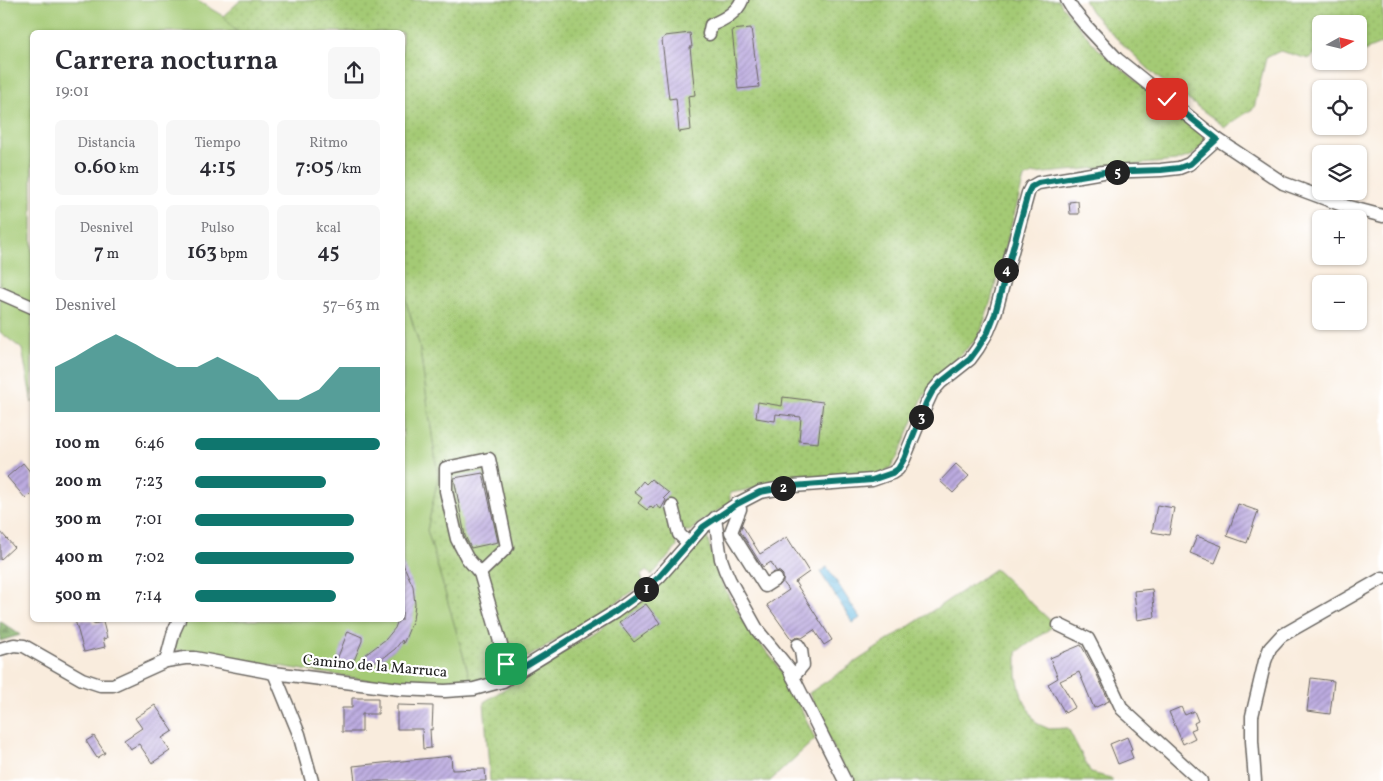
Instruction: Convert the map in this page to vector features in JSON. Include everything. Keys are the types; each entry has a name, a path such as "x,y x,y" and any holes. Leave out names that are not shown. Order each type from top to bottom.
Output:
{"street":[{"path":"708,34 711,25 725,20 741,4 742,0"},
{"path":"1067,0 1087,27 1118,59 1217,139 1283,182 1345,206 1383,216"},
{"name":"Camino de la Marruca","path":"0,649 14,645 24,646 82,679 100,685 113,685 166,661 185,658 195,658 274,673 400,689 445,691 474,689 503,681 615,612 641,593 659,577 703,527 737,504 760,492 793,486 872,480 898,469 932,392 941,382 970,359 988,332 1031,187 1038,183 1104,172 1179,168 1190,164 1217,139"},
{"path":"0,293 30,306"},
{"path":"480,573 507,547 489,459 446,468 446,491 457,539 467,558 480,573 510,676"},
{"path":"737,504 740,509 731,532 765,586 776,579"},
{"path":"672,506 679,534 688,543"},
{"path":"715,518 724,570 758,631 789,669 845,781"},
{"path":"1255,781 1252,716 1265,661 1270,648 1281,636 1383,578"},
{"path":"166,661 178,622"},
{"path":"1059,625 1088,639 1102,664 1122,710 1201,781"},
{"path":"793,677 803,665 801,650 798,645"},
{"path":"274,673 300,734 312,781"}],"green space":[{"path":"0,0 196,0 223,16 235,30 30,30 30,392 22,349 0,332"},
{"path":"241,0 1059,0 1097,48 1208,140 1193,155 1176,161 1033,174 1024,178 992,297 979,337 957,358 923,397 898,456 891,467 883,473 798,481 796,478 784,479 783,483 730,493 730,503 703,520 690,531 682,531 676,539 677,547 652,575 646,571 641,575 644,584 520,662 512,661 499,668 497,677 472,686 427,530 438,477 419,344 405,298 405,30 235,30 223,16"},
{"path":"1084,0 1383,0 1383,43 1368,49 1368,15 1312,15 1312,56 1309,59 1280,51 1266,58 1254,108 1225,127 1156,76 1091,12"},
{"path":"405,298 419,344 438,477 427,530 472,686 404,686 166,648 173,622 405,622"},
{"path":"706,533 717,572 730,599 749,630 775,662 796,697 815,739 770,781 490,781 484,702 598,629"},
{"path":"995,569 1055,625 1017,652 1017,676 1022,697 1036,723 1049,729 1068,728 1091,773 1111,778 1113,781 850,781 809,693"},
{"path":"0,621 20,635 0,641"}],"water":[{"path":"827,567 860,618 853,623 820,572"}],"building":[{"path":"751,28 759,87 738,89 732,30"},
{"path":"690,33 695,95 688,96 691,130 679,132 676,98 669,99 662,40 665,36"},
{"path":"1078,201 1079,214 1070,214 1069,202"},
{"path":"783,397 823,402 818,443 799,441 801,417 776,414 775,421 756,418 758,402 782,406"},
{"path":"23,463 30,472 30,495 26,499 7,477"},
{"path":"956,464 969,476 953,493 940,481"},
{"path":"483,473 498,542 471,548 465,536 454,478"},
{"path":"651,479 669,493 664,498 666,500 661,509 656,505 653,509 650,506 647,510 638,503 642,498 634,492 643,481 646,484"},
{"path":"1238,504 1258,511 1247,543 1227,536"},
{"path":"1157,505 1174,508 1169,535 1152,532"},
{"path":"742,525 760,554 787,537 809,572 795,582 832,640 824,645 814,630 802,638 797,637 792,640 767,605 789,590 783,582 783,575 776,571 771,562 763,567 740,531"},
{"path":"0,531 14,547 0,560"},
{"path":"1197,536 1222,546 1215,563 1190,553"},
{"path":"405,569 413,586 415,604 413,620 403,644 402,640 395,649 382,659 369,664 365,655 386,639 397,622 405,622"},
{"path":"1152,589 1155,617 1137,620 1134,591"},
{"path":"646,604 660,623 634,642 619,623"},
{"path":"76,622 92,622 93,624 103,622 107,638 103,639 105,647 84,652"},
{"path":"348,631 362,637 351,668 336,662"},
{"path":"1081,645 1109,701 1094,708 1079,672 1060,681 1075,707 1065,713 1048,684 1058,678 1050,658"},
{"path":"1311,678 1334,681 1330,714 1307,711"},
{"path":"352,698 378,698 378,714 362,714 362,732 342,732 342,708 352,708"},
{"path":"155,705 173,731 162,738 170,751 152,763 139,744 130,749 124,740 142,728 135,718"},
{"path":"397,705 433,706 432,730 430,729 431,748 423,749 422,729 397,729"},
{"path":"1181,707 1185,715 1194,711 1198,721 1194,723 1196,728 1191,730 1195,738 1183,744 1169,712"},
{"path":"94,736 105,753 97,758 86,741"},
{"path":"1127,737 1132,749 1130,750 1133,758 1118,764 1110,744"},
{"path":"451,756 452,770 485,769 486,781 355,781 353,766"}],"route":[{"path":"506,664 510,676 615,612 659,577 703,527 737,504 760,492 793,486 872,480 898,469 932,392 941,382 970,359 988,332 995,314 1031,187 1038,183 1104,172 1179,168 1190,164 1217,139 1167,99"}]}
